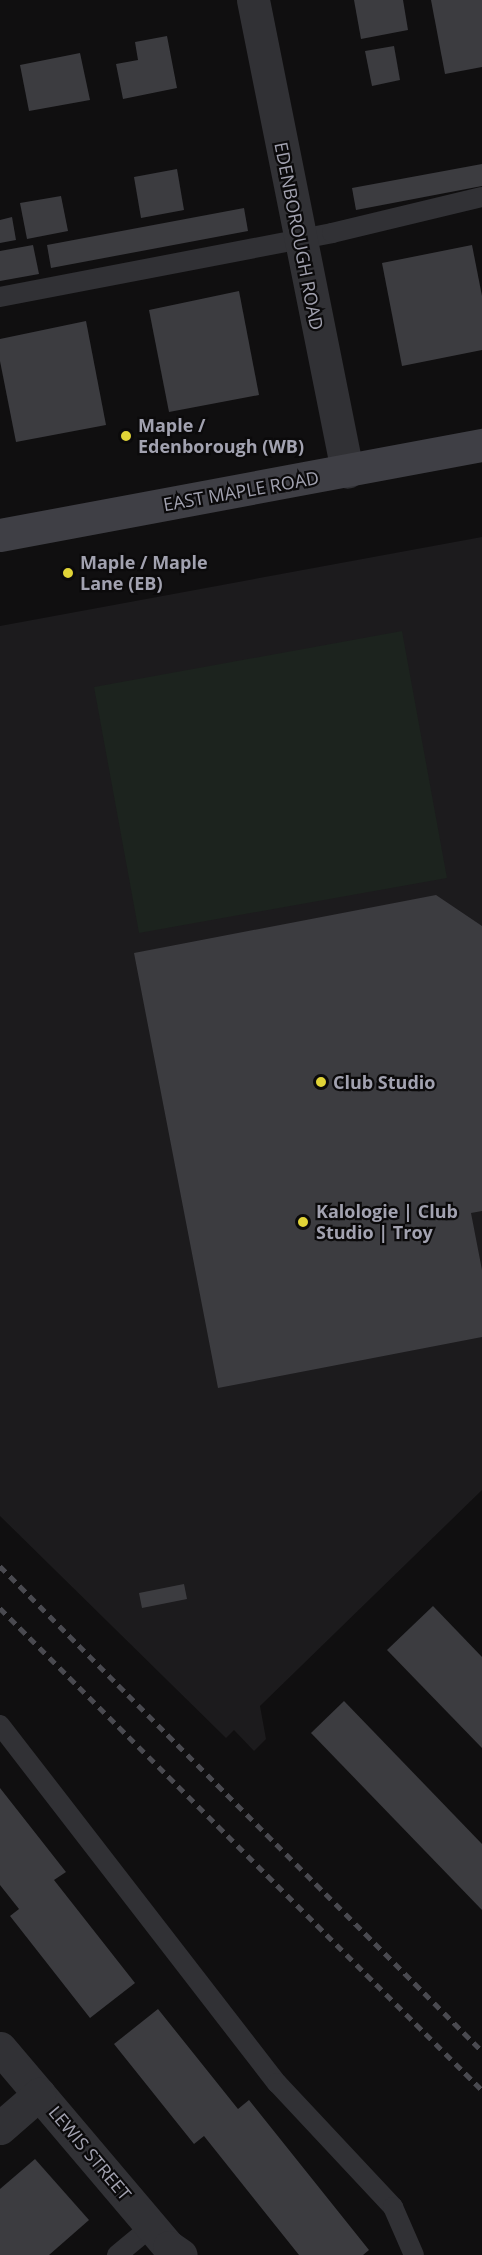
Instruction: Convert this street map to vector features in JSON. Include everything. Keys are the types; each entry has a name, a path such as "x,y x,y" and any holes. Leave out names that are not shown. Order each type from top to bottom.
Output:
{"main road":[{"name":"EAST MAPLE ROAD","path":"0,535 482,445"}],"street":[{"name":"EDENBOROUGH ROAD","path":"253,0 298,239 347,472"},
{"name":"LEWIS STREET","path":"0,2048 152,2226 181,2255"},
{"path":"0,2128 39,2094"}],"lane":[{"path":"0,297 298,239 482,197"},
{"path":"0,1725 277,2083 393,2207 414,2255"},
{"path":"117,2255 152,2226"}],"shaded area":[{"path":"482,537 482,1490 260,1706 266,1739 254,1751 234,1730 226,1738 0,1516 0,626"},
{"path":"402,631 447,878 139,933 94,687"}],"building":[{"path":"354,0 403,0 408,30 361,39"},
{"path":"431,0 482,0 482,67 445,74"},
{"path":"167,36 177,88 123,99 116,64 138,60 135,42"},
{"path":"394,46 400,80 372,86 365,51"},
{"path":"80,53 90,100 29,111 20,65"},
{"path":"482,164 482,186 356,210 352,188"},
{"path":"177,169 184,210 141,218 134,177"},
{"path":"61,196 68,231 27,239 20,203"},
{"path":"244,208 248,231 51,268 47,245"},
{"path":"12,217 16,240 0,243 0,220"},
{"path":"33,245 39,274 0,281 0,251"},
{"path":"472,245 482,296 482,350 402,366 382,263"},
{"path":"239,291 259,395 169,412 149,310"},
{"path":"86,321 106,425 16,442 0,361 0,339"},
{"name":"Club Studio","path":"436,895 482,926 482,1211 471,1213 482,1270 482,1337 218,1388 134,953"},
{"path":"184,1584 187,1599 142,1608 139,1593"},
{"path":"433,1606 482,1657 482,1748 387,1650"},
{"path":"344,1701 482,1844 482,1910 311,1733"},
{"path":"0,1788 66,1872 54,1880 135,1983 90,2018 10,1916 19,1909 0,1885"},
{"path":"158,2009 238,2109 249,2100 369,2250 363,2255 299,2255 204,2136 194,2144 114,2044"},
{"path":"35,2159 89,2220 49,2255 0,2255 0,2189"}],"railway":[{"path":"0,1566 482,2051"},
{"path":"0,1608 482,2090"}],"place":[{"name":"Maple / Edenborough (WB)","path":"126,436"},
{"name":"Maple / Maple Lane (EB)","path":"68,573"},
{"name":"Club Studio","path":"321,1082"},
{"name":"Kalologie | Club Studio | Troy","path":"303,1222"}]}
